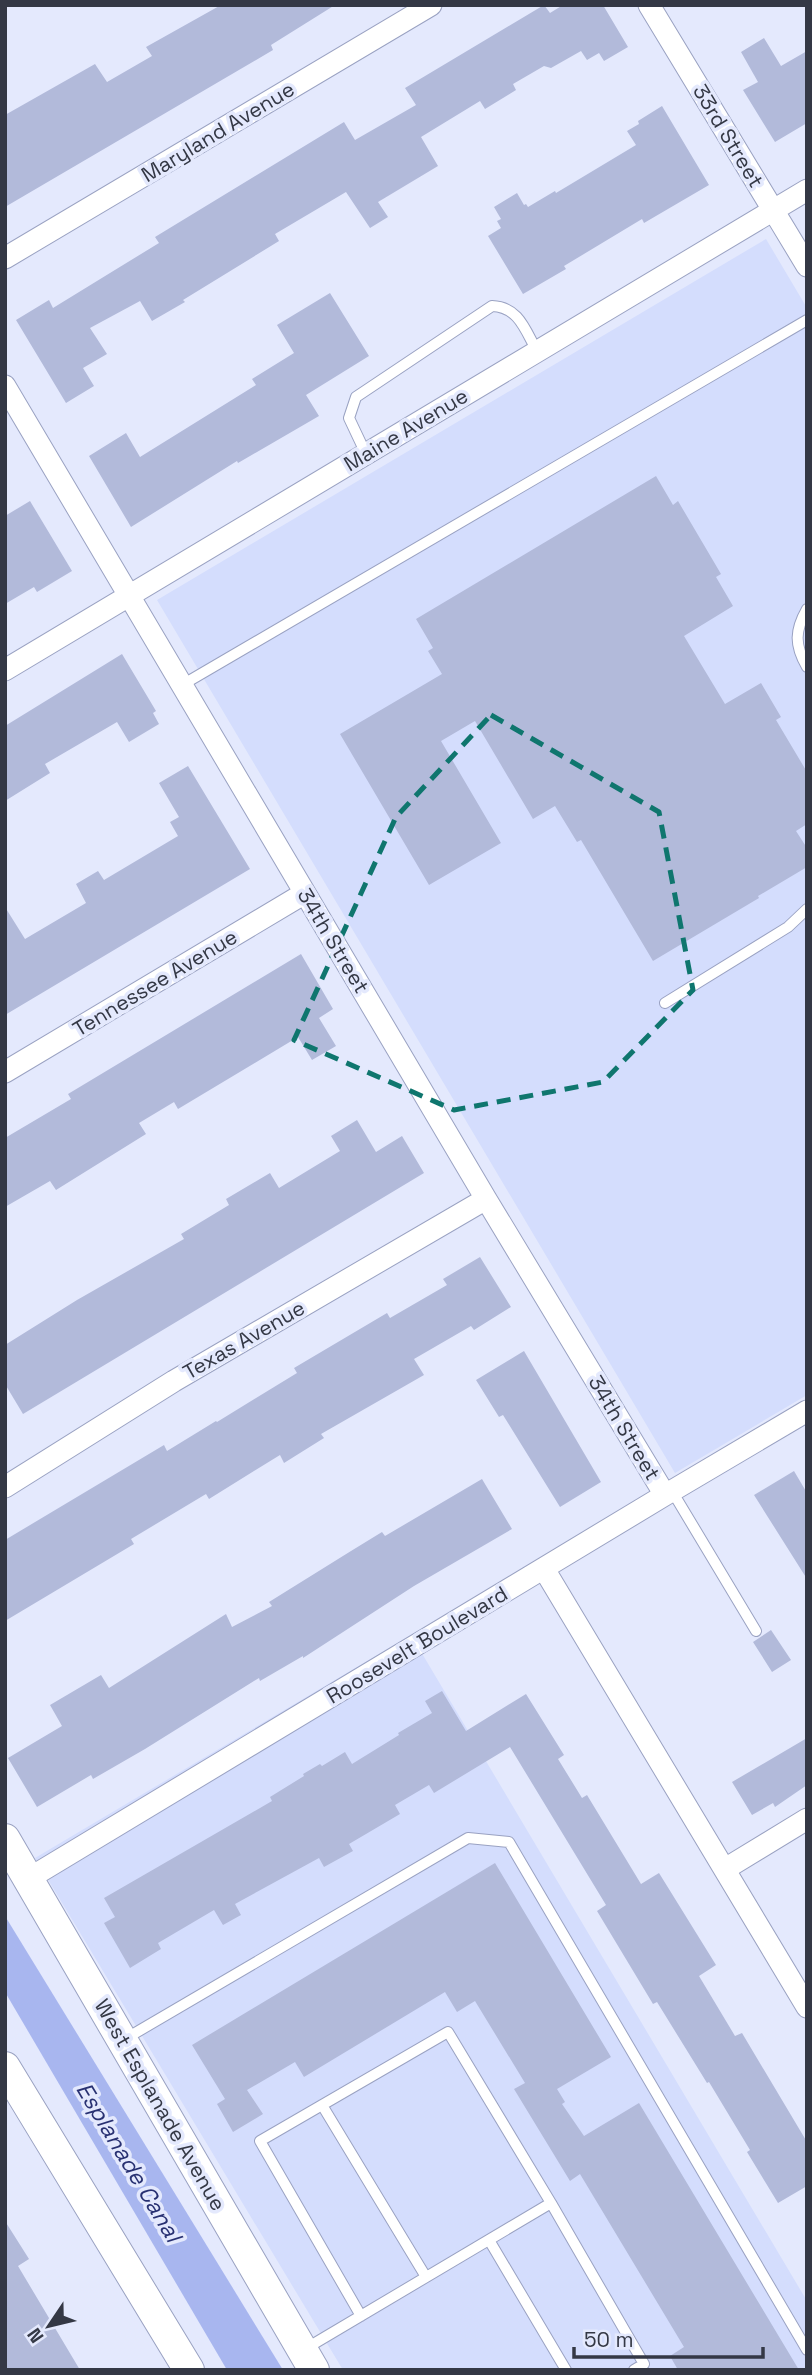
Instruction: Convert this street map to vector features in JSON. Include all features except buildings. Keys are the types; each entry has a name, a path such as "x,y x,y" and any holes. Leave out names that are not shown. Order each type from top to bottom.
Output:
{"main road":[{"name":"West Esplanade Avenue","path":"5,1839 308,2360"},
{"path":"5,2067 189,2370"}],"street":[{"name":"Maryland Avenue","path":"5,258 431,5"},
{"name":"33rd Street","path":"649,5 807,266"},
{"name":"Maine Avenue","path":"5,670 807,190"},
{"name":"34th Street","path":"5,386 486,1199 668,1493"},
{"name":"Tennessee Avenue","path":"5,1072 305,893"},
{"name":"Texas Avenue","path":"5,1487 174,1381 486,1199"},
{"name":"Roosevelt Boulevard","path":"29,1879 807,1411"},
{"path":"544,1569 807,2007"},
{"path":"725,1869 807,1819"}],"lane":[{"path":"366,454 349,418 356,397 492,306 504,306 516,315 537,351"},
{"path":"182,685 807,320"},
{"path":"807,609 795,635 800,656 807,667"},
{"path":"665,1003 788,926 807,909"},
{"path":"668,1493 756,1631"},
{"path":"123,2041 468,1838 509,1842 807,2350"},
{"path":"361,2316 260,2141 449,2032 551,2203 642,2368"},
{"path":"322,2105 426,2277"},
{"path":"308,2360 361,2316 551,2203"},
{"path":"489,2240 566,2370"}],"highlighted area":[{"path":"491,715 659,812 693,990 603,1082 454,1110 294,1040 396,817"}],"shaded area":[{"path":"766,239 807,308 807,1395 675,1473 157,600"},
{"path":"411,1635 807,2301 807,2370 343,2370 35,1858"}],"water":[{"name":"Esplanade Canal","path":"5,1916 283,2370 227,2370 5,1992"}]}
